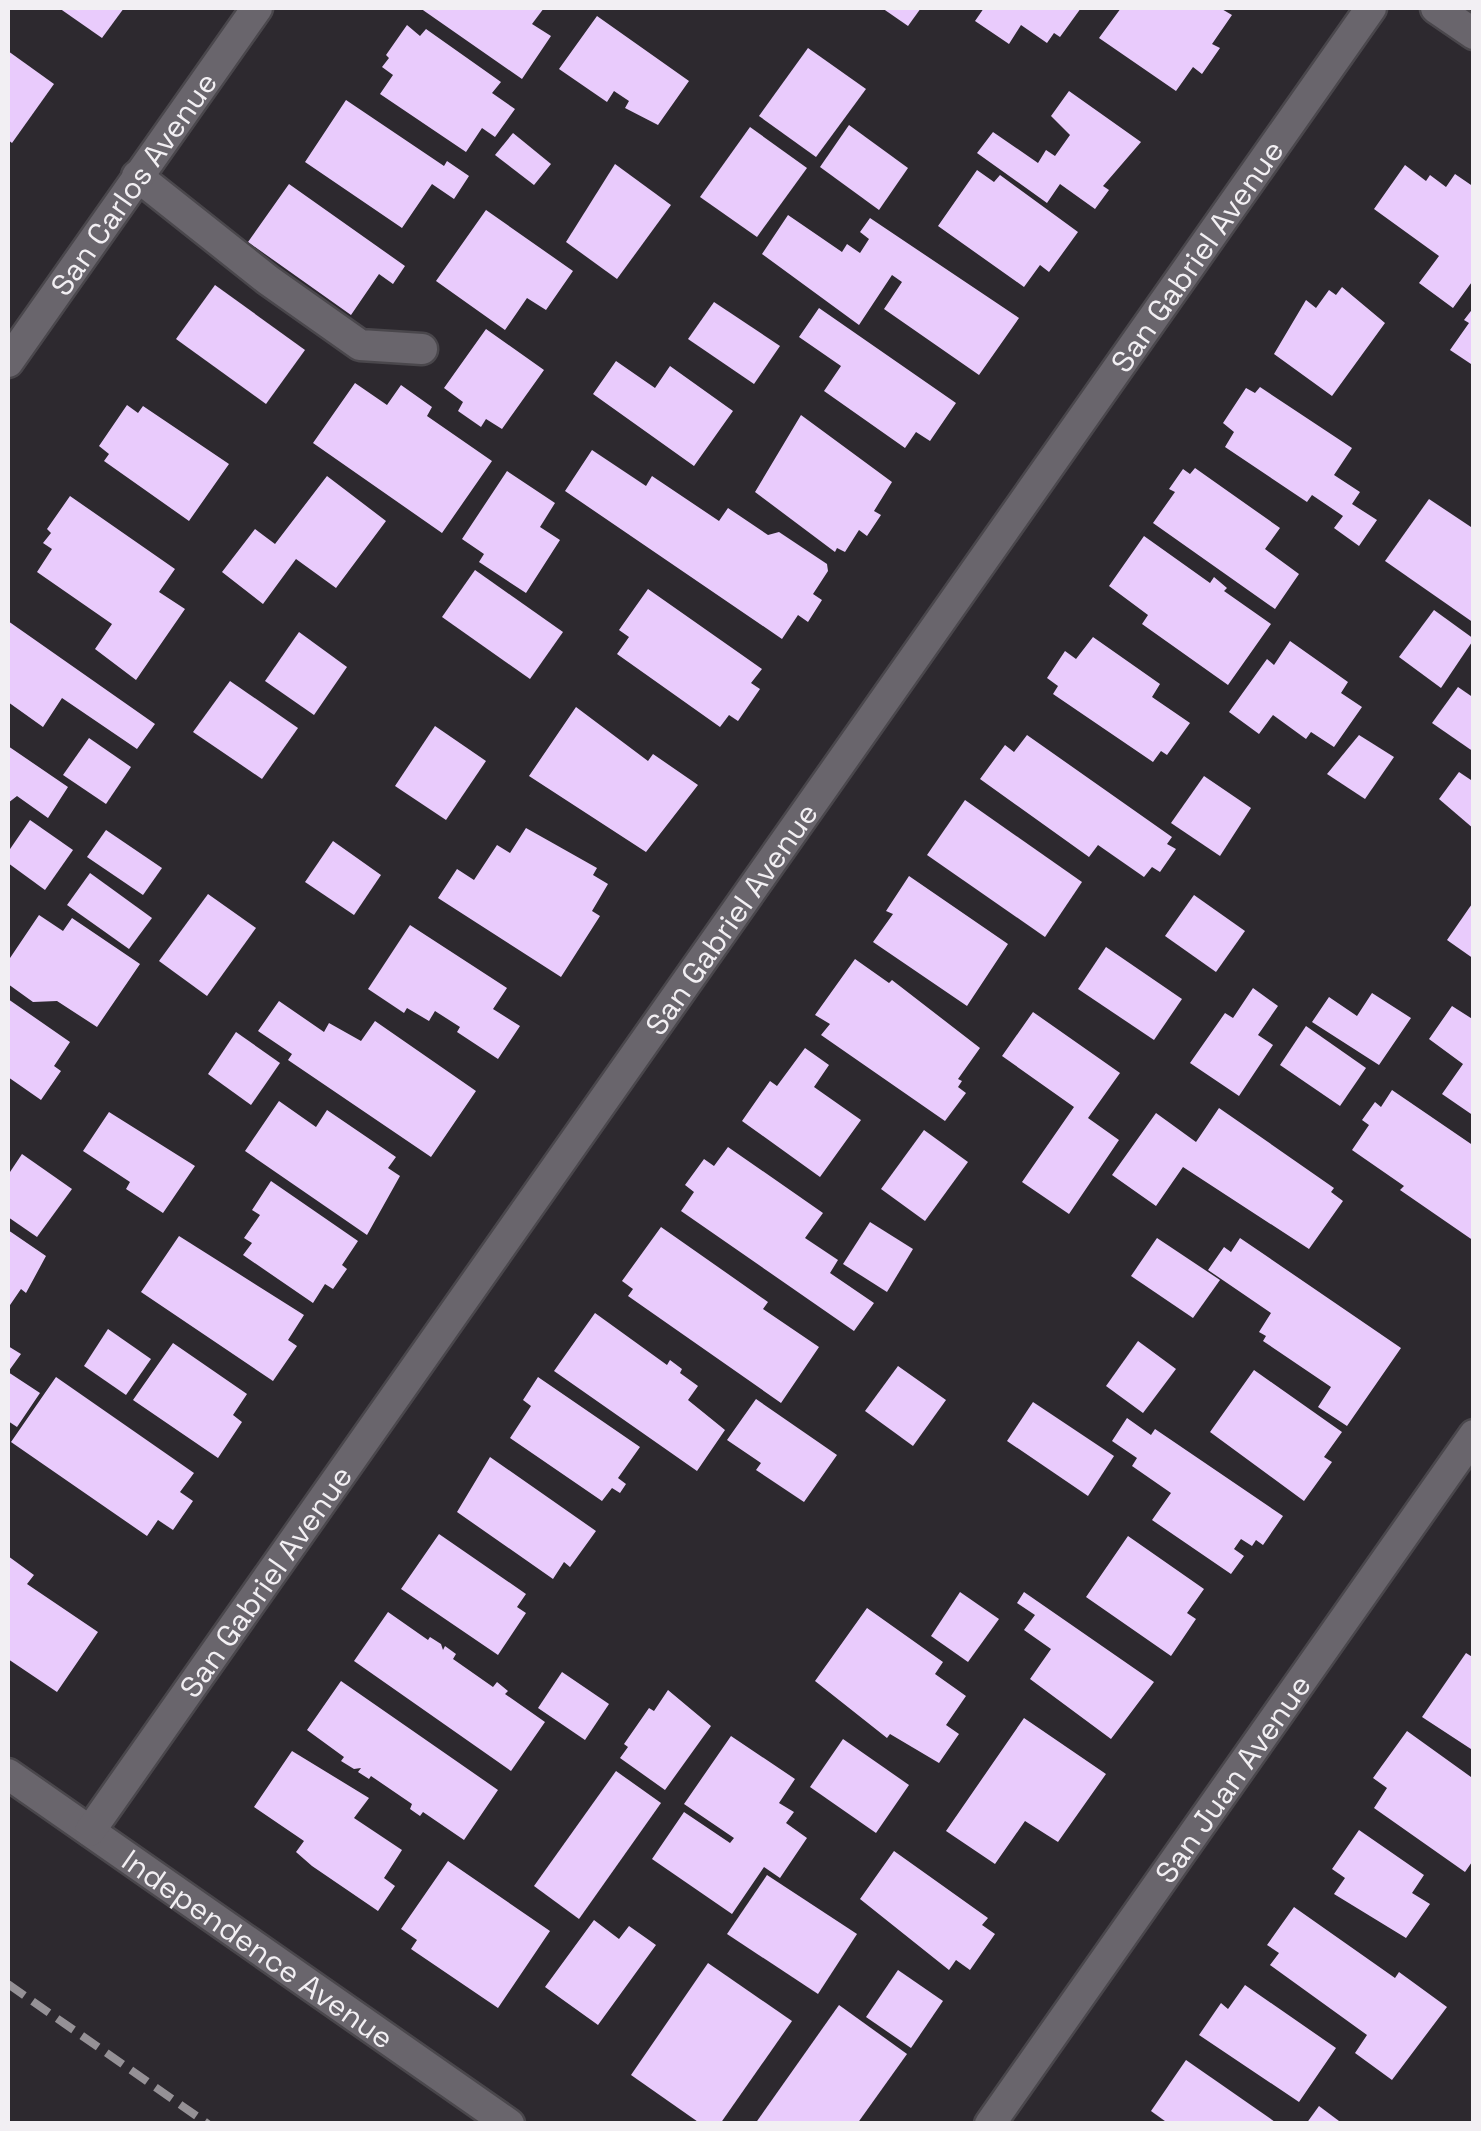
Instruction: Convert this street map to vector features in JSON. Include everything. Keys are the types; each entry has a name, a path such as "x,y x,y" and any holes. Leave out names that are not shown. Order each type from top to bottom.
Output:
{"street":[{"name":"San Carlos Avenue","path":"8,362 257,8"},
{"name":"San Gabriel Avenue","path":"90,1832 1371,8"},
{"path":"1436,8 1474,34"},
{"path":"137,176 268,280 360,345 422,349"},
{"name":"San Juan Avenue","path":"990,2124 1474,1435"},
{"name":"Independence Avenue","path":"8,1774 509,2124"}],"building":[{"path":"59,8 124,8 102,38"},
{"path":"420,8 544,8 532,24 551,36 522,79"},
{"path":"882,8 921,8 908,26"},
{"path":"984,8 1081,8 1060,37 1054,33 1047,43 1021,25 1009,44 975,21"},
{"path":"1121,8 1220,8 1232,15 1212,44 1220,48 1202,74 1193,67 1176,91 1099,38"},
{"path":"597,16 689,81 658,125 625,108 629,101 614,91 607,102 559,69"},
{"path":"407,25 420,36 426,29 501,82 492,93 515,109 495,137 482,128 466,152 380,94 393,75 382,67 389,58 386,55"},
{"path":"808,48 866,89 816,157 759,116"},
{"path":"8,51 54,84 12,143 8,140"},
{"path":"1069,91 1141,142 1103,186 1109,190 1095,209 1060,184 1047,203 977,153 993,132 1038,163 1046,150 1055,156 1070,135 1051,116"},
{"path":"346,100 444,166 447,161 469,176 454,199 432,184 402,228 305,162"},
{"path":"849,125 908,168 879,210 820,167"},
{"path":"750,127 807,168 757,237 700,197"},
{"path":"513,133 551,164 534,185 495,155"},
{"path":"615,164 671,205 617,279 566,242"},
{"path":"1405,165 1426,181 1430,175 1446,187 1455,174 1474,187 1474,279 1453,308 1419,283 1439,256 1374,209"},
{"path":"977,170 994,182 1000,175 1078,232 1049,272 1040,265 1024,287 938,226"},
{"path":"289,184 405,266 393,284 379,274 351,315 248,242"},
{"path":"486,210 573,271 546,310 527,298 505,330 436,281"},
{"path":"788,215 842,252 847,244 860,253 869,239 860,232 870,218 1019,318 979,375 884,309 902,282 892,275 859,325 762,254"},
{"path":"215,285 305,350 266,404 176,339"},
{"path":"1342,287 1385,323 1332,396 1274,354 1306,300 1316,308 1329,290 1336,295"},
{"path":"714,302 780,346 754,384 688,339"},
{"path":"1474,307 1474,366 1450,350 1469,323 1464,320"},
{"path":"819,308 956,403 930,441 916,432 905,448 824,391 841,366 799,337"},
{"path":"486,329 544,370 502,429 486,419 481,427 458,411 463,402 444,388"},
{"path":"616,361 655,388 670,366 733,411 694,466 593,394"},
{"path":"355,383 387,405 401,385 432,407 427,416 492,461 442,533 313,443"},
{"path":"1260,387 1352,448 1334,475 1360,492 1352,504 1377,520 1359,546 1334,528 1343,516 1312,495 1307,502 1225,447 1234,432 1223,423 1246,388 1255,393"},
{"path":"127,405 138,413 143,406 229,464 189,521 104,461 109,454 99,446"},
{"path":"801,415 892,482 874,511 881,515 867,536 859,530 845,552 837,548 835,552 755,492"},
{"path":"592,450 646,486 652,476 719,521 728,508 768,535 779,532 827,564 828,571 813,594 822,600 808,622 798,615 782,639 565,491"},
{"path":"1195,468 1280,528 1265,549 1299,574 1275,609 1153,523 1175,492 1169,489 1183,469 1190,474"},
{"path":"507,471 555,503 540,527 560,540 526,593 479,562 484,554 462,539"},
{"path":"327,476 386,521 336,588 296,559 263,604 222,572 255,529 275,544"},
{"path":"70,496 175,569 159,592 185,609 136,680 95,649 112,624 37,572 52,549 43,543 51,533 47,529"},
{"path":"1429,499 1474,529 1474,623 1385,561"},
{"path":"1144,536 1210,583 1214,577 1227,588 1224,591 1271,624 1228,685 1142,624 1148,615 1109,586"},
{"path":"475,570 563,632 530,679 442,617"},
{"path":"648,589 762,669 751,683 760,689 738,721 729,715 720,727 617,654 629,637 619,630"},
{"path":"1434,610 1474,639 1441,688 1399,657"},
{"path":"8,621 155,724 137,749 62,698 43,727 8,702"},
{"path":"299,632 347,667 314,715 265,681"},
{"path":"1093,637 1160,684 1152,697 1190,723 1167,755 1161,751 1153,762 1053,694 1058,686 1047,678 1065,651 1076,659"},
{"path":"1290,641 1348,682 1341,693 1362,707 1334,747 1311,732 1306,739 1273,715 1259,734 1229,712 1267,659 1274,665"},
{"path":"230,681 298,728 262,779 193,732"},
{"path":"1458,687 1474,698 1474,752 1432,723"},
{"path":"576,707 648,761 653,754 698,785 646,852 529,776"},
{"path":"435,726 486,761 446,820 395,786"},
{"path":"1027,735 1172,837 1167,844 1176,849 1160,872 1152,867 1144,877 1098,845 1089,857 980,779 1005,745 1014,752"},
{"path":"1359,735 1394,757 1365,799 1327,774"},
{"path":"89,738 131,767 106,804 63,775"},
{"path":"8,746 68,787 48,818 17,796 8,803"},
{"path":"1459,772 1474,782 1474,829 1439,799"},
{"path":"1204,776 1251,808 1220,856 1171,823"},
{"path":"965,800 1082,882 1045,937 927,855"},
{"path":"30,820 73,850 45,890 8,863 8,852"},
{"path":"526,828 597,868 593,875 608,884 592,911 600,916 561,977 438,898 457,869 474,880 497,845 510,853"},
{"path":"106,830 162,868 143,895 87,857"},
{"path":"333,841 381,875 354,915 305,882"},
{"path":"90,873 152,918 129,949 67,905"},
{"path":"909,876 1008,944 967,1006 873,942 893,914 886,911"},
{"path":"208,894 256,928 207,996 159,961"},
{"path":"1194,895 1245,931 1216,972 1165,936"},
{"path":"1474,901 1474,959 1447,940"},
{"path":"39,915 63,931 72,918 140,964 97,1027 57,1001 33,1002 8,984 8,961"},
{"path":"410,925 507,988 493,1009 520,1026 498,1059 457,1032 460,1027 435,1011 429,1021 407,1008 404,1013 368,989"},
{"path":"1106,947 1182,999 1154,1040 1078,989"},
{"path":"855,959 889,983 892,980 980,1048 958,1079 962,1081 958,1087 966,1093 945,1121 821,1035 830,1024 815,1015"},
{"path":"1253,988 1278,1006 1258,1035 1273,1045 1239,1096 1190,1063 1225,1013 1233,1018"},
{"path":"1372,993 1411,1018 1379,1065 1312,1022 1329,997 1357,1016"},
{"path":"8,999 70,1042 54,1066 61,1071 41,1100 8,1077"},
{"path":"279,1001 324,1032 329,1023 361,1041 375,1021 476,1091 431,1157 288,1060 292,1054 258,1031"},
{"path":"1452,1006 1474,1020 1474,1116 1442,1094 1463,1064 1429,1039"},
{"path":"1033,1012 1120,1073 1088,1118 1119,1140 1069,1214 1022,1182 1074,1107 1002,1056"},
{"path":"1306,1026 1366,1068 1340,1106 1280,1065"},
{"path":"236,1032 280,1063 251,1105 208,1074"},
{"path":"805,1048 829,1065 814,1087 861,1120 820,1177 742,1121 770,1081 777,1086"},
{"path":"1392,1090 1474,1146 1474,1241 1400,1190 1404,1186 1352,1150 1369,1125 1362,1120 1375,1102 1381,1107"},
{"path":"279,1101 316,1127 327,1110 396,1157 388,1168 400,1176 367,1235 245,1151"},
{"path":"1219,1108 1334,1188 1331,1192 1343,1201 1309,1249 1183,1167 1156,1206 1112,1175 1156,1113 1196,1142"},
{"path":"109,1112 195,1166 163,1213 126,1189 130,1182 83,1151"},
{"path":"924,1130 968,1162 925,1221 881,1189"},
{"path":"728,1147 823,1213 805,1238 838,1260 830,1273 874,1303 854,1331 681,1211 694,1192 685,1185 704,1159 714,1166"},
{"path":"22,1154 72,1189 37,1237 8,1217 8,1175"},
{"path":"271,1181 358,1241 342,1265 347,1269 333,1289 325,1284 313,1303 243,1255 252,1243 244,1238 260,1215 252,1210"},
{"path":"870,1222 913,1249 887,1292 843,1264"},
{"path":"661,1227 768,1302 763,1309 819,1347 781,1403 628,1296 633,1289 622,1281"},
{"path":"8,1230 46,1256 26,1293 21,1289 8,1308"},
{"path":"179,1236 304,1315 288,1340 297,1346 273,1381 141,1292"},
{"path":"1157,1238 1220,1280 1193,1318 1131,1276"},
{"path":"1240,1238 1401,1348 1347,1426 1318,1407 1331,1387 1263,1341 1266,1336 1259,1332 1271,1313 1208,1270 1224,1247 1231,1252"},
{"path":"595,1313 667,1365 670,1360 698,1386 688,1400 725,1430 697,1471 554,1371"},
{"path":"108,1329 151,1359 126,1395 84,1366"},
{"path":"1138,1341 1176,1369 1143,1413 1106,1386"},
{"path":"173,1343 247,1394 233,1415 242,1422 218,1458 133,1400"},
{"path":"8,1346 21,1354 8,1372"},
{"path":"898,1366 946,1400 913,1446 865,1411"},
{"path":"1254,1370 1342,1432 1324,1457 1332,1462 1304,1501 1210,1432"},
{"path":"8,1372 40,1393 17,1427 8,1421"},
{"path":"56,1377 194,1473 180,1492 193,1501 173,1530 158,1520 147,1536 11,1442"},
{"path":"538,1377 640,1447 618,1478 626,1484 620,1493 612,1488 602,1501 510,1438 531,1406 523,1400"},
{"path":"756,1399 837,1455 804,1502 756,1470 761,1463 727,1440"},
{"path":"1033,1402 1114,1456 1088,1496 1007,1441"},
{"path":"1127,1418 1151,1435 1155,1429 1283,1516 1263,1545 1256,1540 1252,1546 1241,1539 1234,1549 1244,1556 1231,1574 1152,1520 1171,1493 1132,1466 1137,1458 1112,1441"},
{"path":"490,1457 596,1531 570,1567 564,1562 553,1579 457,1512"},
{"path":"439,1534 526,1594 517,1607 526,1613 498,1655 401,1589"},
{"path":"1128,1536 1204,1589 1187,1613 1196,1619 1171,1656 1086,1597"},
{"path":"8,1556 34,1575 27,1584 98,1632 57,1692 8,1659"},
{"path":"960,1592 999,1619 968,1662 931,1636"},
{"path":"1024,1592 1154,1682 1111,1739 1030,1679 1051,1649 1024,1630 1035,1615 1017,1603"},
{"path":"867,1608 943,1662 935,1674 966,1696 946,1725 959,1734 939,1763 890,1734 887,1738 815,1681"},
{"path":"388,1612 428,1640 430,1637 441,1644 443,1650 445,1646 456,1654 453,1659 493,1687 497,1682 508,1691 505,1694 545,1722 511,1771 354,1661"},
{"path":"1466,1653 1474,1658 1474,1751 1422,1717"},
{"path":"562,1672 609,1704 585,1740 538,1708"},
{"path":"341,1681 498,1790 464,1840 423,1812 420,1816 410,1809 412,1804 371,1776 369,1779 358,1772 361,1768 354,1769 341,1761 344,1757 307,1730"},
{"path":"668,1690 711,1726 665,1790 620,1758 628,1747 624,1744 649,1708 654,1711"},
{"path":"1024,1718 1106,1774 1058,1842 1025,1821 995,1864 946,1831"},
{"path":"1407,1731 1471,1777 1474,1773 1474,1859 1465,1872 1374,1808 1387,1788 1373,1778"},
{"path":"731,1736 795,1779 779,1803 794,1812 786,1823 807,1838 780,1878 764,1867 732,1914 652,1859 684,1812 730,1843 734,1838 684,1804"},
{"path":"843,1739 909,1785 876,1833 810,1787"},
{"path":"292,1751 369,1798 354,1818 402,1850 384,1878 395,1886 378,1911 312,1866 296,1852 304,1841 254,1807"},
{"path":"616,1771 661,1803 579,1919 534,1886"},
{"path":"1359,1830 1424,1875 1412,1893 1430,1904 1406,1938 1334,1894 1345,1878 1332,1869"},
{"path":"894,1851 988,1918 982,1925 995,1934 970,1970 956,1960 949,1970 860,1899"},
{"path":"448,1861 550,1931 498,2008 411,1949 417,1940 401,1929"},
{"path":"767,1875 857,1934 818,1994 727,1934"},
{"path":"1294,1907 1395,1978 1399,1972 1447,2007 1392,2080 1355,2053 1367,2035 1270,1965 1279,1953 1267,1945"},
{"path":"594,1920 619,1939 629,1926 656,1945 598,2025 545,1987"},
{"path":"708,1963 792,2021 720,2124 701,2124 631,2075"},
{"path":"898,1970 943,2001 911,2048 866,2017"},
{"path":"1245,1985 1336,2048 1299,2102 1199,2035 1221,2003 1228,2009"},
{"path":"839,2005 907,2054 857,2124 755,2124"},
{"path":"1186,2060 1278,2124 1169,2124 1151,2111"},
{"path":"1319,2106 1343,2124 1306,2124"}],"railway":[{"path":"8,1984 208,2124"}]}
